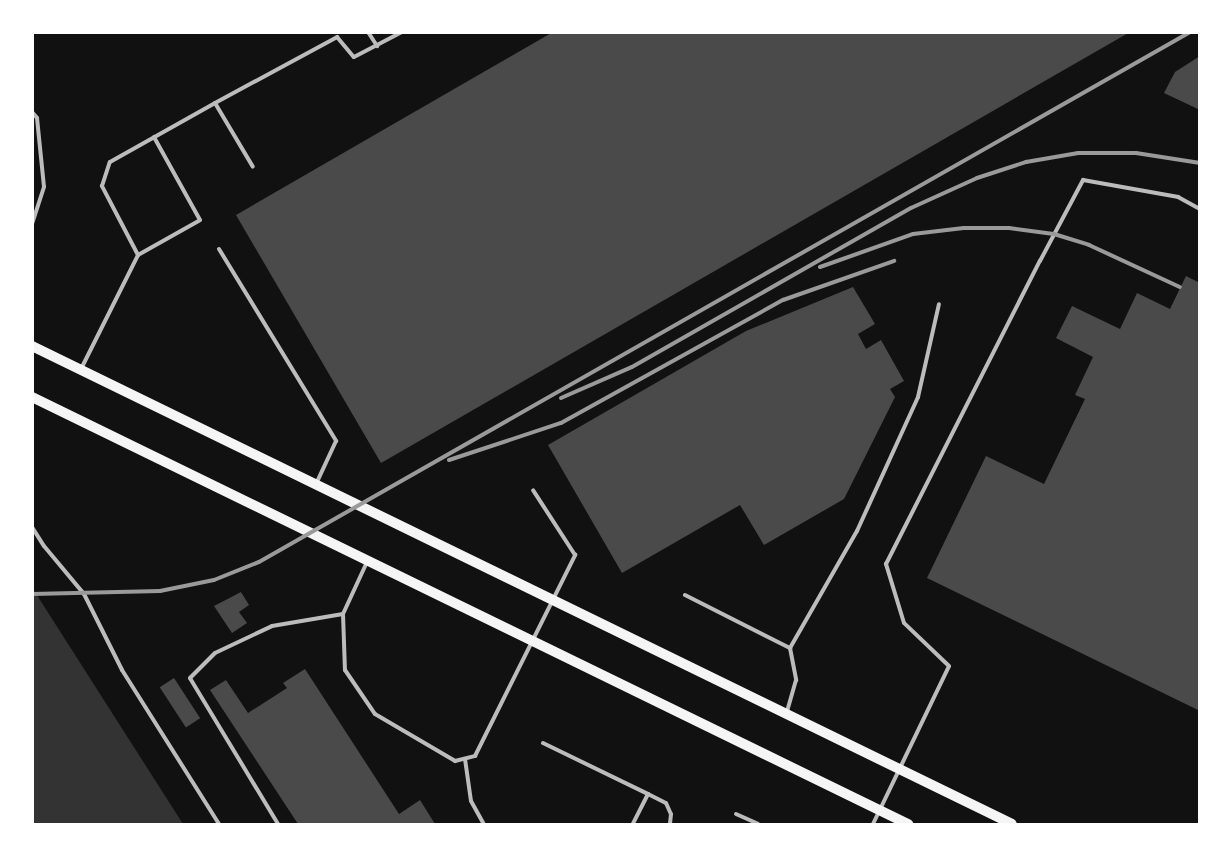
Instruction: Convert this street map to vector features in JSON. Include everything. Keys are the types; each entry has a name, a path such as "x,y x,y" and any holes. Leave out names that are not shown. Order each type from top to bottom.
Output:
{"main road":[{"path":"32,346 1012,824"},
{"path":"32,397 908,824"}],"lane":[{"path":"368,32 377,46"},
{"path":"138,255 102,186 110,162 337,37 354,57 402,32"},
{"path":"215,103 253,167"},
{"path":"32,112 37,118 44,187 32,223"},
{"path":"81,369 138,255 200,220 154,137"},
{"path":"874,824 949,666 904,623 886,564 1040,261 1083,180 1178,197 1200,209"},
{"path":"219,249 336,441 316,484"},
{"path":"787,715 796,680 790,648 857,531 918,397 938,304"},
{"path":"368,560 343,614 345,670 375,714 455,761 475,756 575,555 533,490"},
{"path":"32,527 44,546 84,594 122,670 219,824"},
{"path":"685,595 790,648"},
{"path":"278,824 190,678 215,653 272,626 343,614"},
{"path":"543,743 666,803 671,814 670,824"},
{"path":"465,759 471,801 484,824"},
{"path":"633,824 648,794"},
{"path":"736,814 758,824"}],"shaded area":[{"path":"33,589 183,824 33,824"}],"building":[{"path":"553,32 1130,32 381,463 236,215"},
{"path":"1200,56 1200,110 1164,93 1175,72"},
{"path":"1186,276 1200,283 1200,711 927,578 986,456 1044,484 1085,399 1075,395 1093,357 1056,338 1072,306 1120,329 1137,293 1170,309"},
{"path":"853,287 875,324 858,334 866,349 881,340 904,381 890,389 895,397 844,499 764,545 740,505 622,573 548,445 746,331"},
{"path":"241,592 249,605 239,612 247,623 232,633 214,606"},
{"path":"305,669 399,814 420,800 435,824 298,824 210,690 226,680 248,713 287,688 283,683"},
{"path":"174,678 200,718 186,728 160,687"}],"railway":[{"path":"32,594 160,591 214,580 259,562 1190,32"},
{"path":"561,398 632,367 911,208 977,178 1026,162 1078,153 1136,153 1200,163"},
{"path":"820,267 913,234 964,228 1009,228 1054,234 1089,245 1180,287"},
{"path":"449,460 561,423 783,300 894,261"}]}
